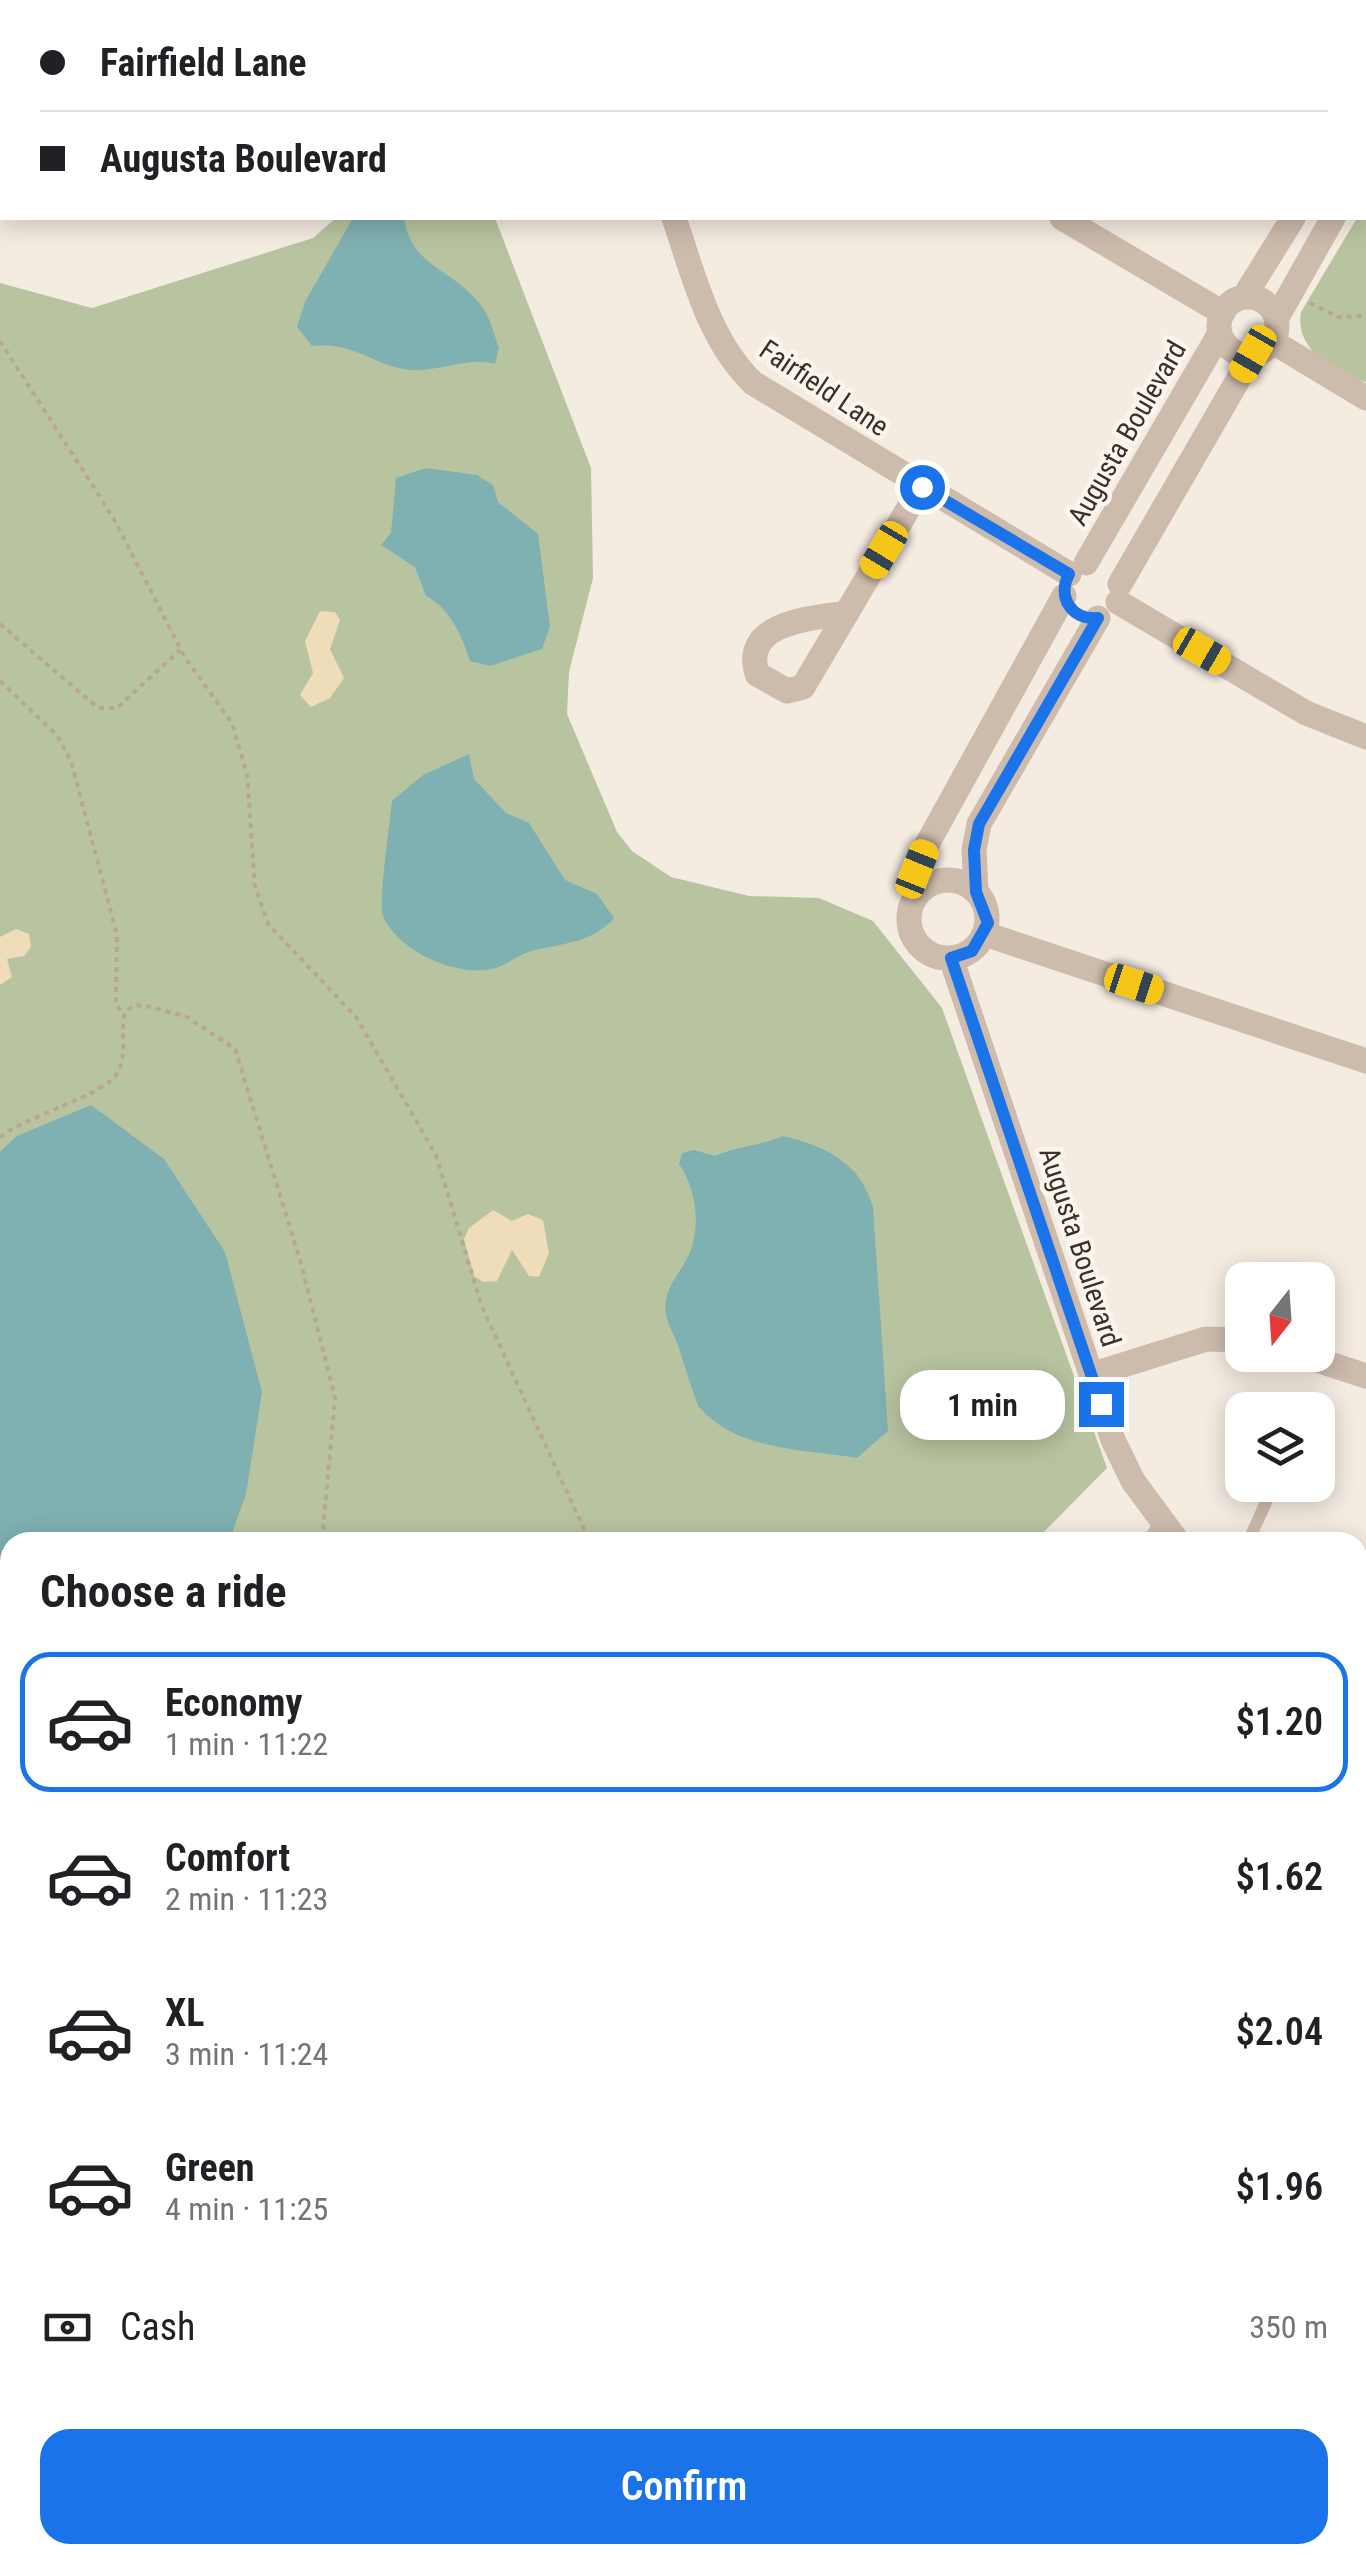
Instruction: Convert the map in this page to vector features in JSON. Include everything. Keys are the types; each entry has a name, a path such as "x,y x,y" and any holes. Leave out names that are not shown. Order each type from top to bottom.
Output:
{"street":[{"name":"Fairfield Lane","path":"675,220 711,323 752,383 1073,577"},
{"path":"1065,220 1222,323"},
{"path":"1244,297 1292,220"},
{"path":"976,892 951,880 924,888 914,899 910,910 912,934 928,952 951,958 972,951 985,934 987,912 976,892 974,850 979,824 1098,618 1120,593 1332,220"},
{"path":"1267,338 1261,300 1244,297 1230,303 1222,323 1229,347 1267,338 1366,398"},
{"name":"Augusta Boulevard","path":"914,899 917,869 925,848 1073,577 1222,323"},
{"path":"847,613 922,487"},
{"path":"1098,618 1073,611 1073,577 1111,569 1120,593 1306,714 1366,737"},
{"path":"985,934 1366,1060"},
{"name":"Augusta Boulevard","path":"951,958 1120,1454 1170,1532"},
{"path":"1091,1375 1206,1339 1225,1340"},
{"path":"1335,1366 1366,1376"}],"lane":[{"path":"1253,1532 1266,1502"},
{"path":"1154,1532 1161,1520"}],"path":[{"path":"1291,292 1338,317 1366,316"},
{"path":"0,341 114,519 180,650 232,723 247,774 255,886 268,924 356,1017 436,1155 482,1307 585,1532"},
{"path":"0,624 98,708 117,708 180,650"},
{"path":"0,682 56,735 71,761 117,936 120,974 116,1004 124,1016 124,1049 113,1080 92,1094 36,1115 0,1137"},
{"path":"124,1016 132,1006 143,1005 188,1018 235,1049 300,1260 335,1398 323,1532"}],"green space":[{"path":"334,220 496,220 591,468 593,578 569,672 567,714 617,832 632,851 671,877 749,896 819,898 873,921 942,1008 1107,1468 1044,1532 0,1532 0,283 92,308 313,238"},
{"path":"1356,220 1366,220 1366,382 1341,372 1310,348 1300,325 1301,312"}],"sand":[{"path":"320,611 335,612 340,620 330,649 344,678 330,698 311,707 300,695 313,673 305,641"},
{"path":"16,929 29,934 31,947 24,956 7,959 12,977 0,985 0,937"},
{"path":"493,1210 512,1221 528,1214 543,1220 549,1253 539,1277 529,1276 512,1250 497,1281 483,1282 474,1276 464,1239 469,1228"}],"water":[{"path":"352,220 404,220 415,247 469,292 483,309 499,348 495,364 475,362 410,370 340,347 312,346 297,327 305,302"},
{"path":"426,468 477,475 493,485 498,502 538,534 550,627 542,649 490,666 470,661 448,615 426,596 415,567 381,545 391,533 396,478"},
{"path":"469,754 474,779 506,813 529,823 565,880 597,894 614,918 606,926 587,937 531,951 500,966 481,970 465,970 432,960 391,929 382,908 392,801 423,775"},
{"path":"91,1105 164,1159 225,1252 262,1392 246,1494 233,1532 0,1532 0,1152 17,1136"},
{"path":"783,1136 839,1158 859,1178 873,1207 888,1431 857,1458 752,1441 715,1422 697,1404 666,1313 668,1293 690,1252 695,1230 693,1195 679,1164 682,1153 694,1150 715,1156"}],"route":[{"path":"922,487 1069,574 1064,588 1068,604 1080,616 1098,618 979,824 974,850 976,892 983,901 988,923 972,951 951,958 1101,1404"}]}
